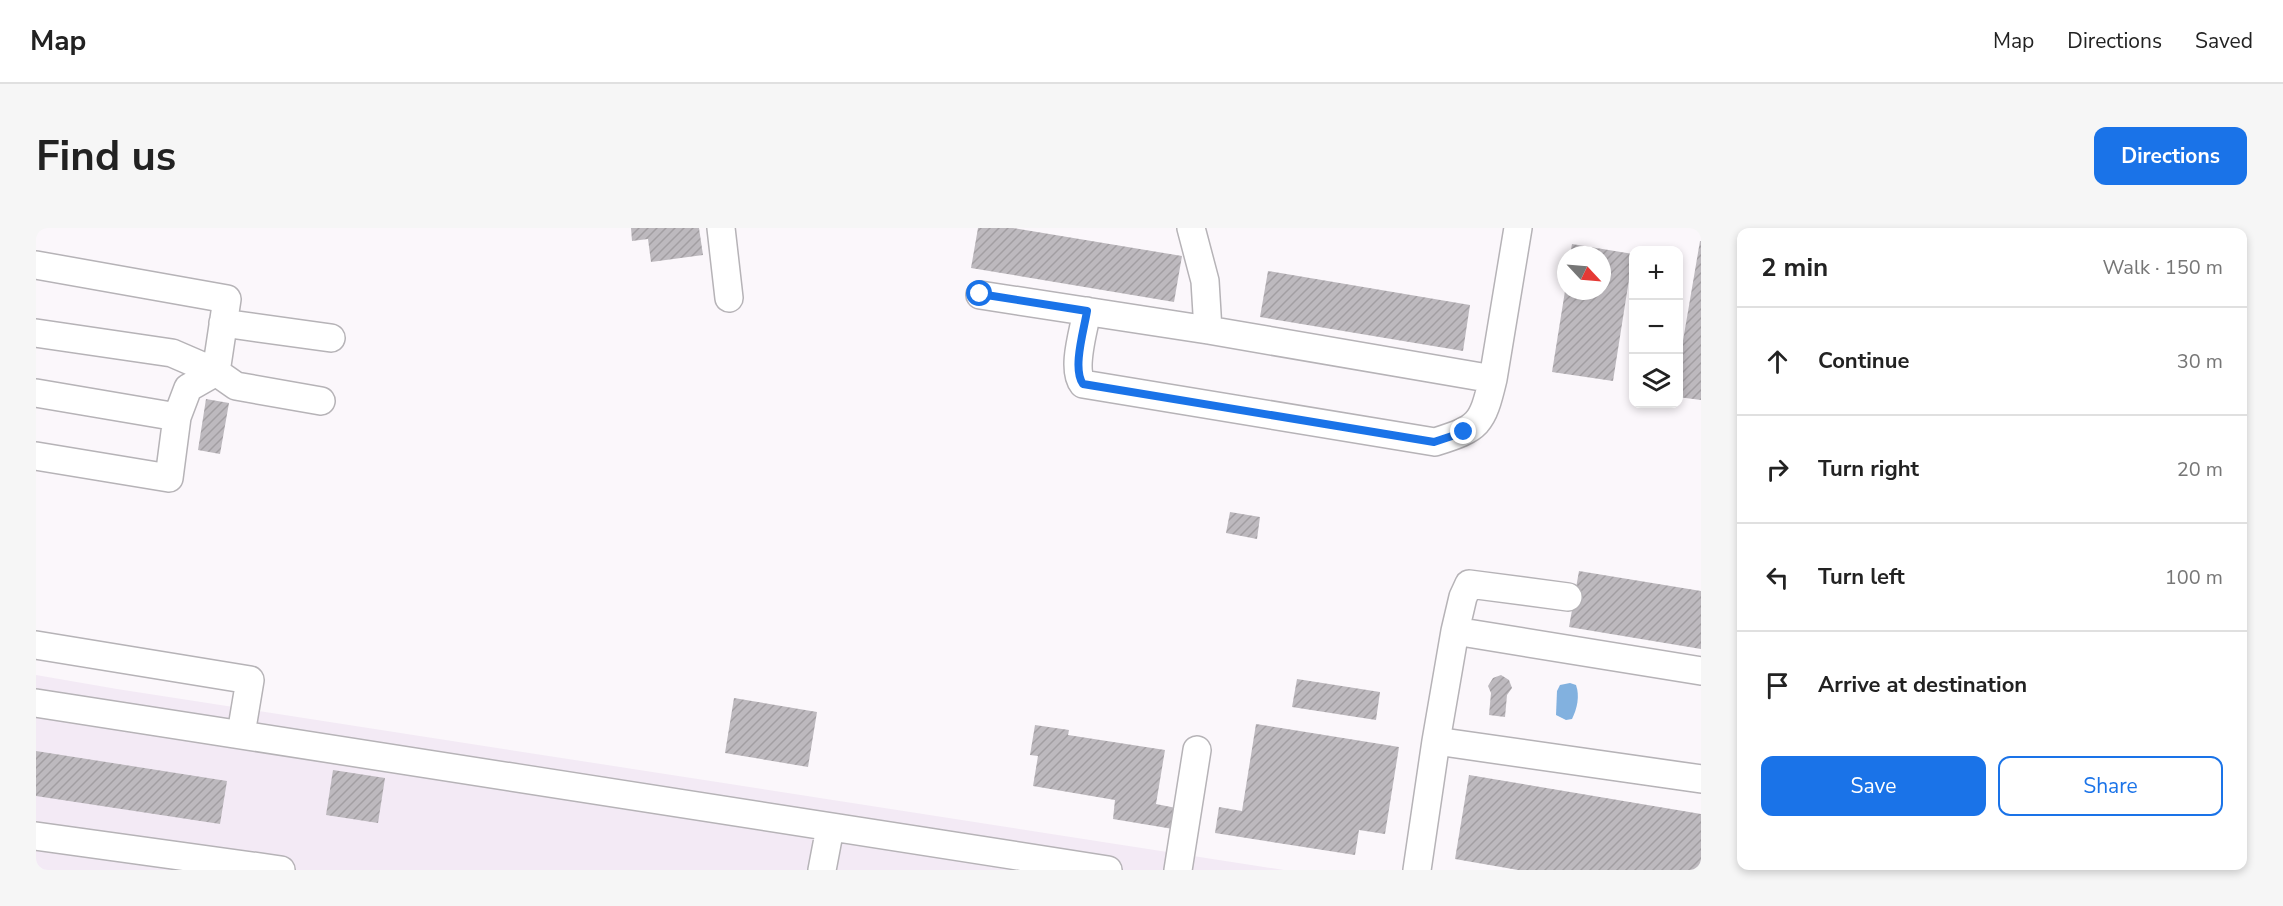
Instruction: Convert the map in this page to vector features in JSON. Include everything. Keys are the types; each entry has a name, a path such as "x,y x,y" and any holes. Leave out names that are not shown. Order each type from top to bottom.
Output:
{"lane":[{"path":"721,228 729,298"},
{"path":"1191,228 1205,281 1208,330"},
{"path":"1087,311 1078,366 1078,378 1083,384 1434,442 1464,432 1476,425 1486,410 1518,228"},
{"path":"36,286 36,264 227,299 216,372"},
{"path":"980,294 1493,379"},
{"path":"223,323 331,338"},
{"path":"36,333 172,352 216,372 236,386 321,401"},
{"path":"36,456 169,478 177,417 188,388 216,372"},
{"path":"36,393 177,417"},
{"path":"1417,870 1455,630 1463,597 1469,584 1568,597"},
{"path":"1455,630 1701,670"},
{"path":"36,645 250,680 241,734"},
{"path":"36,703 1108,870"},
{"path":"1436,741 1701,779"},
{"path":"1178,870 1197,750"},
{"path":"822,870 830,828"},
{"path":"36,836 281,870"}],"shaded area":[{"path":"36,675 117,689 1284,870 36,870"}],"water":[{"path":"1570,683 1576,685 1578,694 1572,719 1566,720 1556,715 1557,691 1560,685"}],"building":[{"path":"631,228 699,228 703,255 651,262 648,239 632,241"},
{"path":"978,228 1013,228 1182,256 1174,302 971,268"},
{"path":"1701,241 1701,400 1683,398 1683,341"},
{"path":"1611,250 1629,253 1629,279 1613,381 1552,372 1564,300 1611,300"},
{"path":"1268,271 1470,305 1463,351 1260,317"},
{"path":"206,399 229,403 220,454 198,450"},
{"path":"1230,512 1260,517 1257,539 1226,533"},
{"path":"1579,571 1701,591 1701,649 1569,627"},
{"path":"1501,675 1509,680 1512,688 1507,695 1505,717 1489,715 1491,693 1488,686 1493,678"},
{"path":"1297,679 1380,692 1376,720 1292,707"},
{"path":"734,698 817,712 808,767 725,753"},
{"path":"1256,724 1399,747 1385,834 1359,830 1355,855 1215,833 1219,807 1242,811"},
{"path":"1035,725 1069,730 1068,735 1165,750 1156,804 1176,808 1173,829 1113,819 1115,800 1033,786 1038,756 1030,755"},
{"path":"36,751 227,781 220,824 36,796"},
{"path":"333,770 385,778 378,823 326,815"},
{"path":"1469,775 1701,814 1701,870 1518,870 1455,859"}],"route":[{"path":"980,294 1087,311 1078,366 1078,378 1083,384 1434,442 1464,432"}]}
